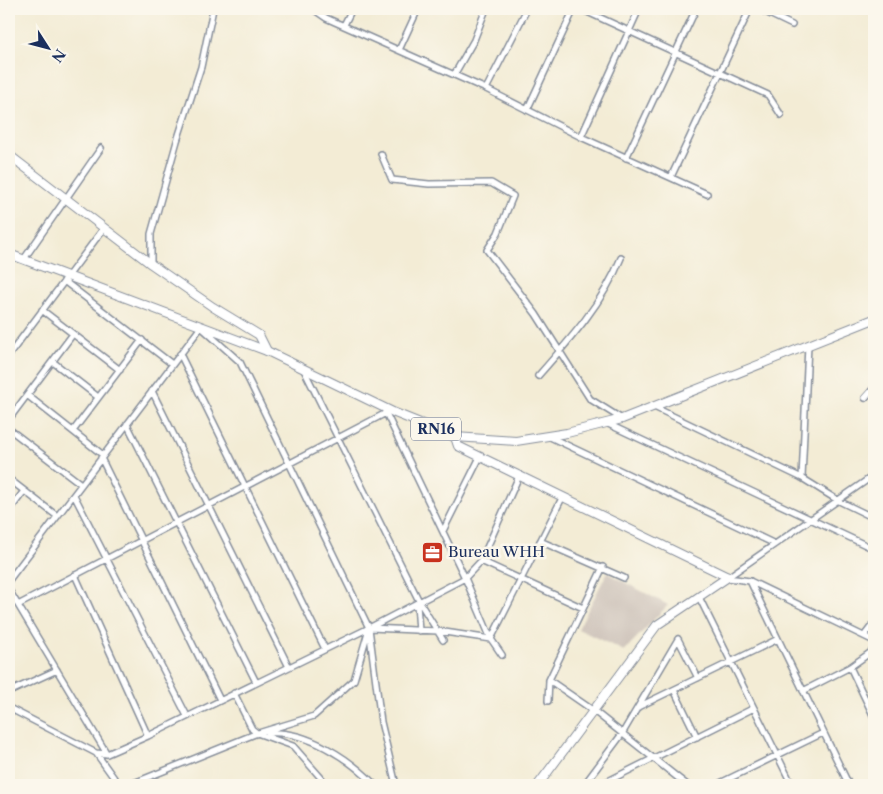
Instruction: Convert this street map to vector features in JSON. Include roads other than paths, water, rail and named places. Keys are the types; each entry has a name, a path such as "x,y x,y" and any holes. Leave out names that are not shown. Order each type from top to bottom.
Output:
{"main road":[{"path":"9,156 151,264 212,307 259,335 267,351"},
{"name":"RN16","path":"9,254 67,278 267,351 385,410 455,437 516,441 608,424 874,319"},
{"path":"455,437 458,446 728,578"},
{"path":"538,785 658,625 728,578"}],"street":[{"path":"151,264 151,234 177,141 201,67 213,9"},
{"path":"313,9 344,25 486,89 581,137 707,194"},
{"path":"344,25 352,9"},
{"path":"399,50 418,9"},
{"path":"454,75 474,40 486,9"},
{"path":"486,89 527,9"},
{"path":"527,110 574,9"},
{"path":"581,9 629,30 674,54 768,95 782,115"},
{"path":"581,137 639,9"},
{"path":"626,158 696,9"},
{"path":"671,177 718,73 750,9"},
{"path":"759,9 792,25"},
{"path":"24,259 102,148"},
{"path":"381,154 392,180 429,184 491,183 513,196 498,233 488,250 559,350 590,399 622,419"},
{"path":"9,355 104,228"},
{"path":"538,376 594,308 614,276 621,258"},
{"path":"67,278 172,364"},
{"path":"42,310 120,370"},
{"path":"9,580 201,327 240,362 369,628 380,722 396,785"},
{"path":"9,419 73,334"},
{"path":"73,431 142,340"},
{"path":"802,478 808,345"},
{"path":"180,354 325,649"},
{"path":"53,362 98,397"},
{"path":"303,368 418,604 443,640"},
{"path":"865,398 874,388"},
{"path":"152,391 289,667"},
{"path":"27,395 73,431 102,457 220,700"},
{"path":"654,407 802,478 839,501 874,518"},
{"path":"18,605 338,438 385,410 466,578 491,639 502,655"},
{"path":"127,424 178,522 256,682"},
{"path":"608,424 874,549"},
{"path":"9,429 81,484"},
{"path":"549,436 775,544"},
{"path":"443,531 480,456"},
{"path":"9,708 96,753 107,754 148,736 418,604 466,578 481,561 520,476"},
{"path":"728,578 870,478"},
{"path":"9,480 58,516"},
{"path":"9,511 24,491"},
{"path":"74,495 187,716"},
{"path":"491,639 562,498"},
{"path":"540,541 603,567 624,578"},
{"path":"481,561 584,608"},
{"path":"548,700 549,680 603,567"},
{"path":"75,575 148,736"},
{"path":"728,578 750,581 874,642"},
{"path":"750,581 850,785"},
{"path":"9,590 107,754"},
{"path":"699,597 792,785"},
{"path":"418,604 419,632"},
{"path":"864,636 874,623"},
{"path":"369,628 419,632 438,631 491,639"},
{"path":"129,785 257,734 314,716 342,694 354,680 369,628"},
{"path":"584,785 622,734 678,639 698,678"},
{"path":"638,707 778,639"},
{"path":"803,691 850,667 874,650"},
{"path":"850,667 874,717"},
{"path":"9,692 57,670"},
{"path":"549,680 594,711 687,785"},
{"path":"674,690 697,737"},
{"path":"234,693 252,729 257,734 293,746 325,785"},
{"path":"600,785 754,708"},
{"path":"257,734 282,732 337,752 375,785"},
{"path":"716,785 823,733"},
{"path":"96,753 119,785"}],"place":[{"name":"Bureau WHH","path":"432,552"}]}
